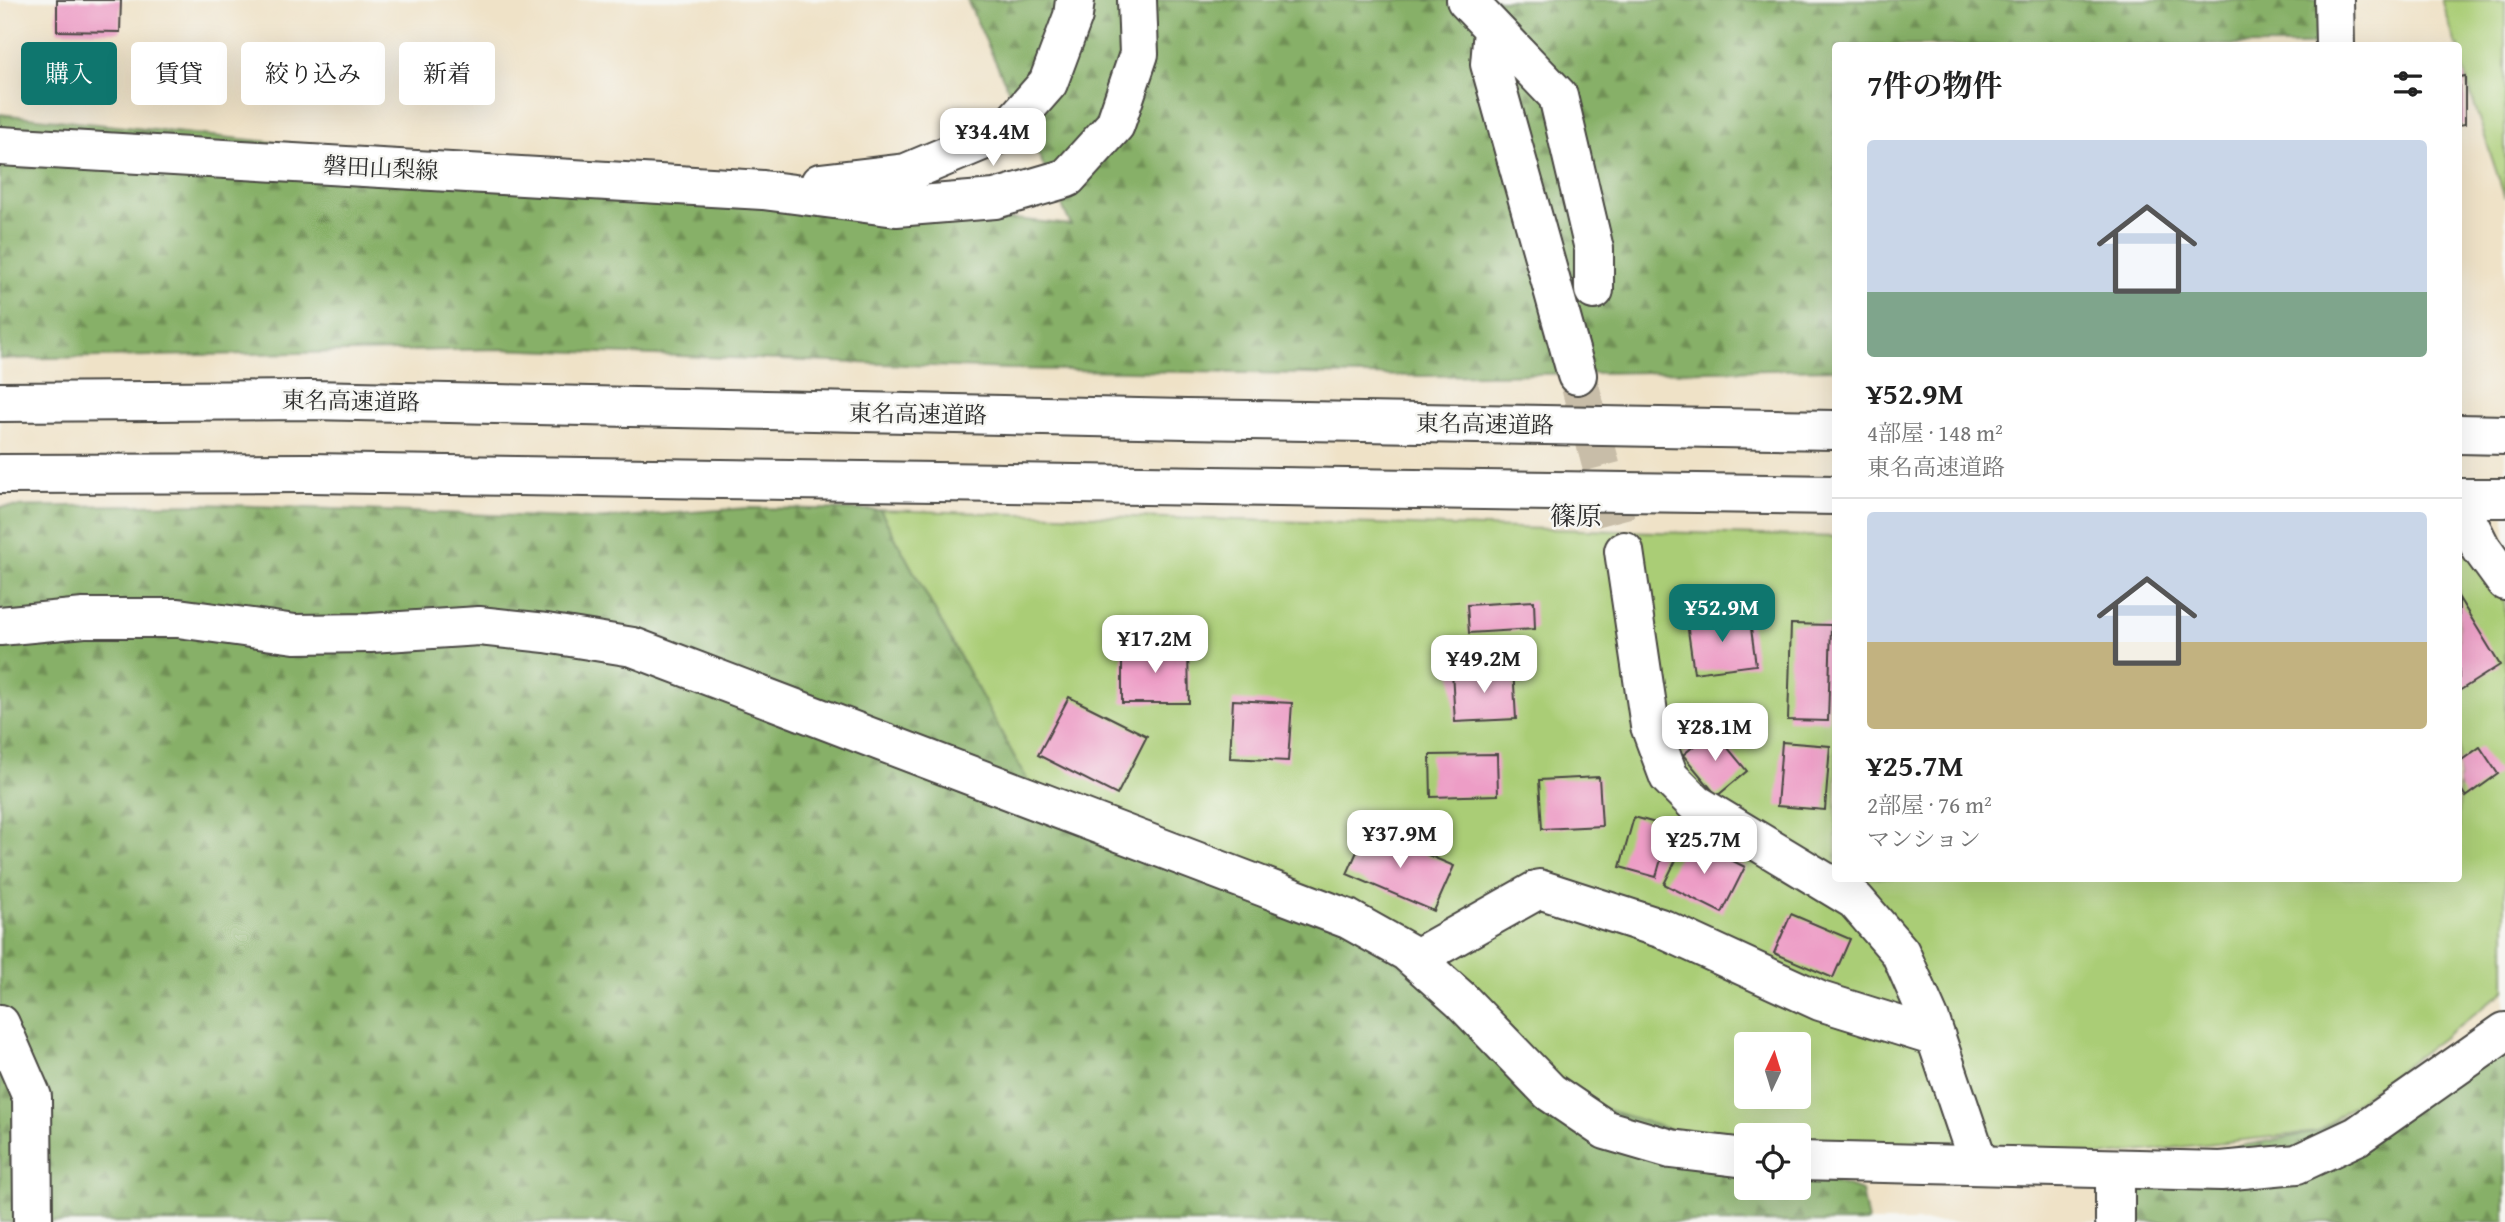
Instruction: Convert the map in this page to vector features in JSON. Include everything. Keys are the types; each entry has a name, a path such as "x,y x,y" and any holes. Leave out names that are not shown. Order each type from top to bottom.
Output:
{"main road":[{"name":"磐田山梨線","path":"762,190 906,173 1006,131 1048,83 1073,16 1075,0"},
{"name":"磐田山梨線","path":"0,146 762,190 895,207 995,199 1067,178 1115,125 1139,54 1137,0"},
{"path":"1466,0 1558,96 1594,249 1594,290"},
{"path":"2334,0 2335,42"},
{"path":"1493,30 1490,64 1577,375"},
{"name":"東名高速道路","path":"0,402 324,400 1832,430"},
{"path":"2462,435 2505,435"},
{"path":"0,474 308,473 1832,495"},
{"path":"2462,498 2505,498"},
{"path":"2462,510 2481,548 2505,581"},
{"path":"1624,551 1650,726 1669,777 1696,804 1855,900 1900,952 1936,1037 1979,1165"},
{"path":"0,626 84,618 178,618 295,634 370,633 479,626 634,647 1348,919 1407,952 1461,1000 1550,1092 1606,1129 1671,1149 1734,1157"},
{"path":"1415,959 1539,890 1663,929 1821,1001 1936,1037"},
{"path":"0,1024 32,1097 33,1222"},
{"path":"1811,1161 2221,1171 2297,1164 2357,1136 2505,1032"},
{"path":"2115,1169 2115,1222"}],"green space":[{"path":"967,0 2320,0 2321,42 1832,42 1832,369 1421,376 1009,369 500,349 0,359 0,114 1071,225"},
{"path":"2442,0 2505,0 2505,198 2465,76 2462,42 2455,42"},
{"path":"202,504 593,519 748,508 880,510 1039,802 1348,919 1550,1092 1734,1149 1734,1200 1811,1200 1811,1174 1862,1191 1868,1222 0,1222 0,507"},
{"path":"880,510 1832,537 1832,882 2462,882 2462,555 2505,556 2505,991 2317,1132 2009,1166 1811,1161 1811,1123 1734,1123 1734,1154 1606,1130 1039,802"},
{"path":"2505,1024 2505,1222 2111,1222 2115,1169 2317,1132"}],"building":[{"path":"57,0 121,0 120,32 57,31"},
{"path":"2462,76 2465,76 2465,124 2462,124"},
{"path":"1534,601 1535,629 1469,633 1467,605"},
{"path":"2462,603 2500,665 2462,689"},
{"path":"1749,614 1756,665 1694,673 1687,623"},
{"path":"1791,624 1831,625 1828,721 1788,720"},
{"path":"1188,647 1189,703 1122,703 1122,648"},
{"path":"1513,667 1516,719 1455,722 1452,671"},
{"path":"1069,697 1147,736 1117,795 1038,755"},
{"path":"1233,700 1292,703 1288,761 1230,758"},
{"path":"1713,730 1747,771 1717,796 1683,755"},
{"path":"1782,742 1830,746 1825,810 1777,806"},
{"path":"2480,747 2498,774 2466,797 2462,791 2462,760"},
{"path":"1497,754 1498,795 1431,797 1430,755"},
{"path":"1599,777 1602,826 1542,829 1539,780"},
{"path":"1634,817 1670,827 1656,877 1620,867"},
{"path":"1367,829 1454,866 1434,911 1347,874"},
{"path":"1687,838 1745,867 1722,913 1664,884"},
{"path":"1791,914 1850,939 1833,978 1774,953"}],"tunnel":[{"path":"1577,375 1624,551"}],"district":[{"name":"篠原","path":"1576,516"}]}
